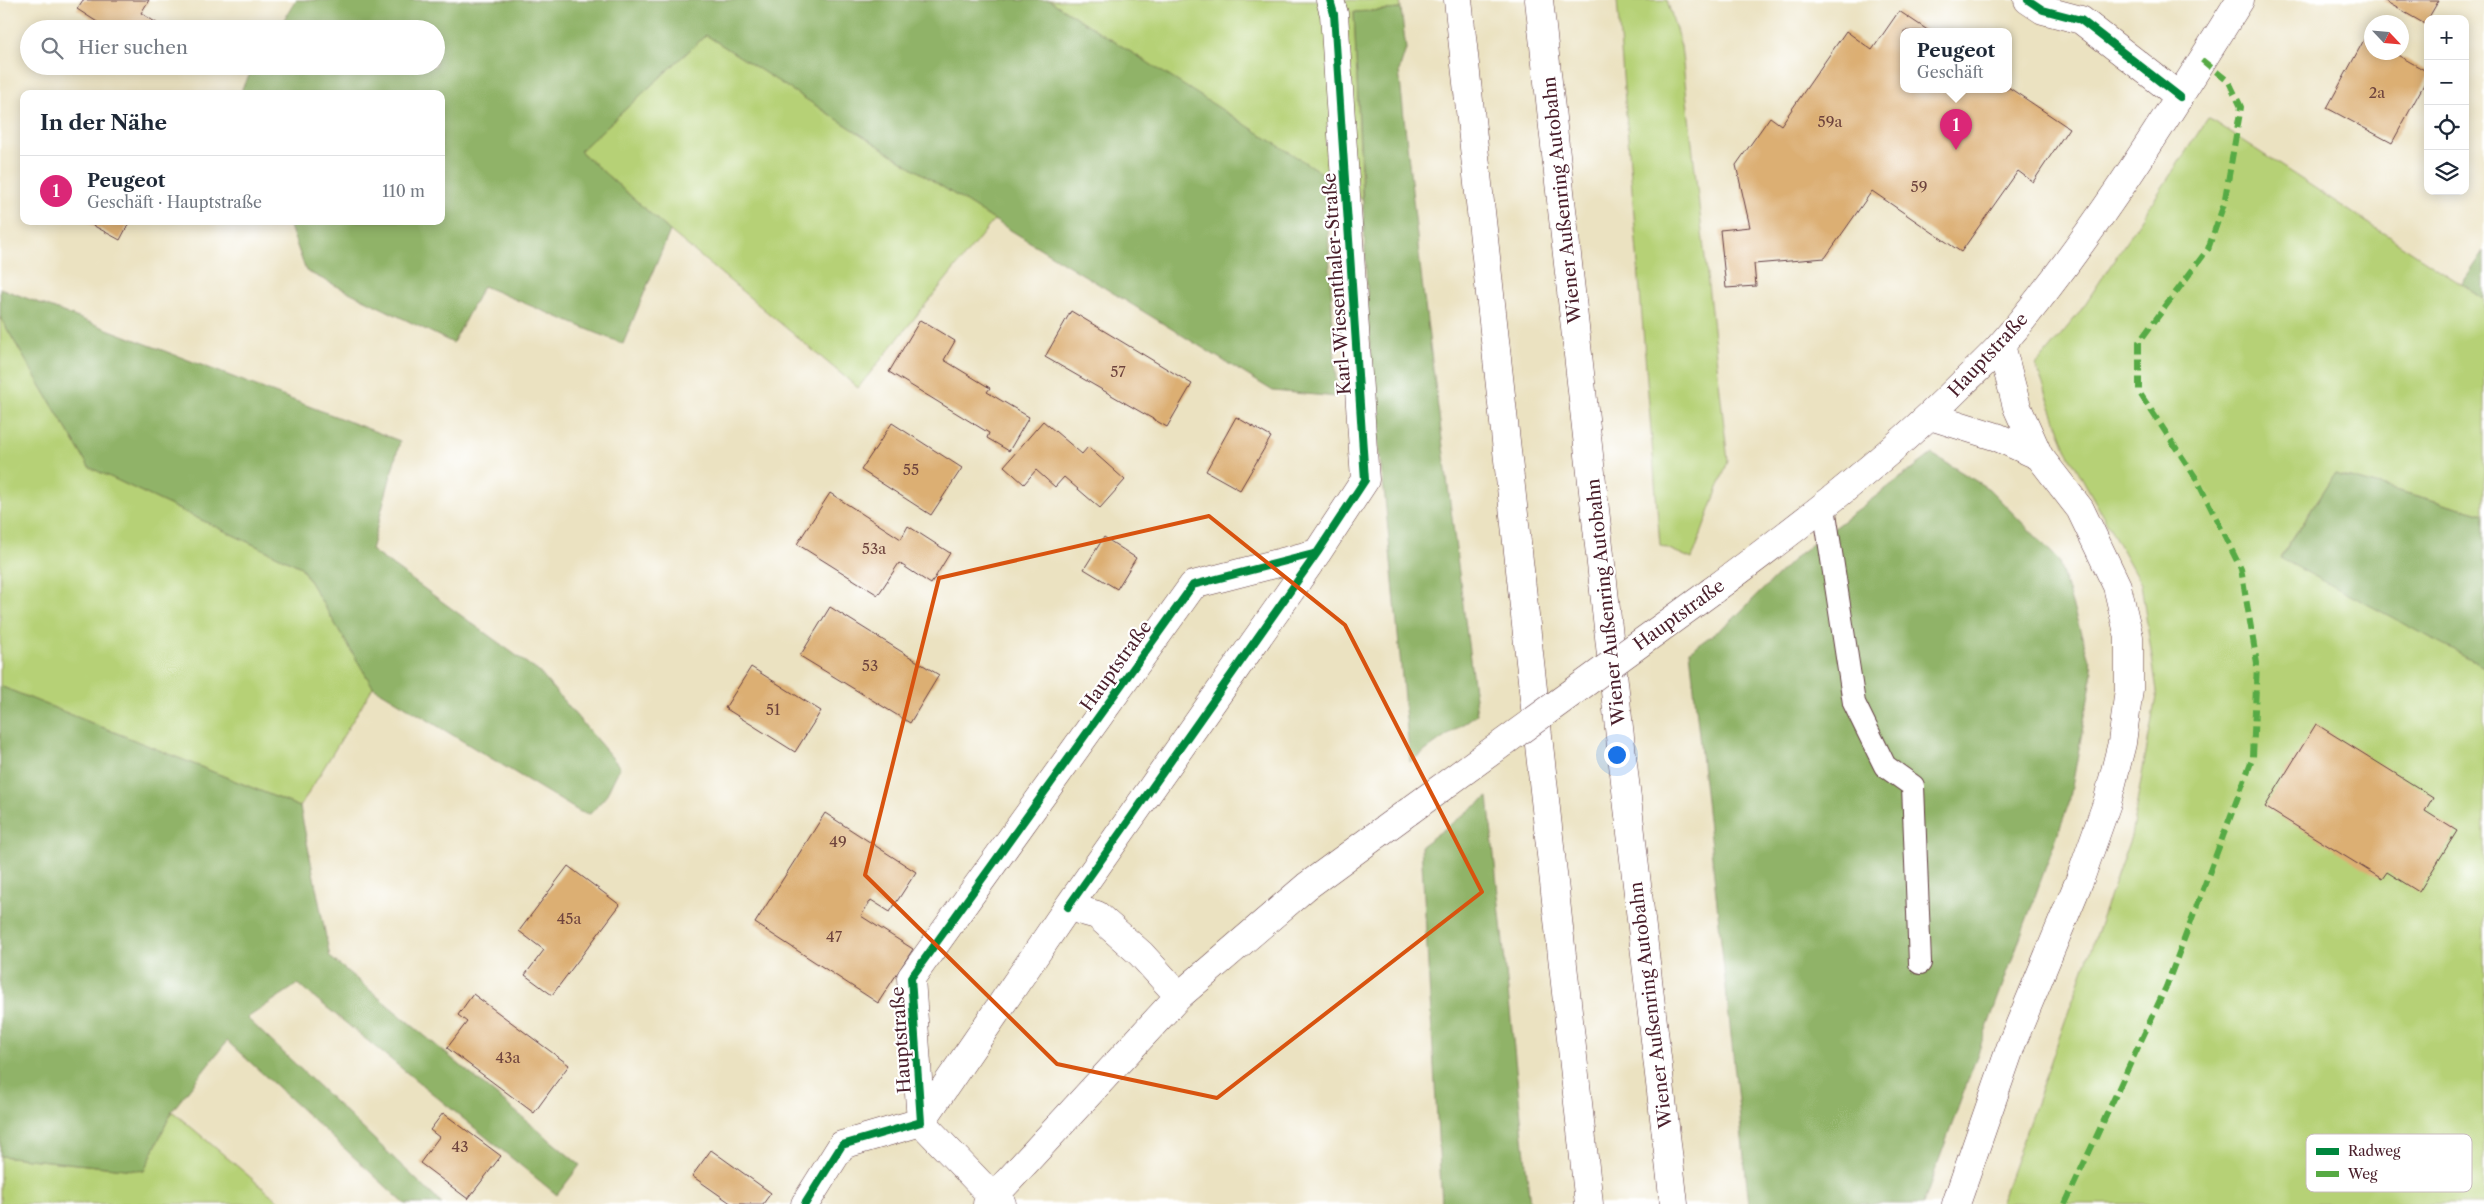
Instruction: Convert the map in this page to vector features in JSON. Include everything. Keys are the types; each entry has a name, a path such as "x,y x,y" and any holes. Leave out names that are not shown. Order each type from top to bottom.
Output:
{"main road":[{"name":"Karl-Wiesenthaler-Straße","path":"1317,553 1365,480 1334,14 1330,0"},
{"path":"1458,0 1589,1204"},
{"name":"Wiener Außenring Autobahn","path":"1539,0 1623,764 1674,1204"},
{"path":"2028,0 2043,10 2076,10 2180,97"},
{"name":"Hauptstraße","path":"994,1201 1179,996 1307,886 1712,591 1824,507 1930,416 2001,345 2052,283 2180,97 2240,0"},
{"path":"1956,1204 2012,1043 2080,879 2107,803 2122,744 2129,689 2129,637 2117,586 2080,509 2039,456 2017,407 2001,345"},
{"path":"1930,416 1997,437 2039,456"},
{"path":"805,1204 842,1145 921,1122 1068,907 1317,553"},
{"name":"Hauptstraße","path":"921,1122 911,978 1193,585 1317,553"},
{"path":"1068,907 1098,916 1141,954 1179,996"},
{"path":"921,1122 994,1201"}],"lane":[{"path":"1824,507 1854,703 1885,766 1913,786 1920,963"}],"highlighted area":[{"path":"1209,516 1345,625 1482,892 1217,1098 1057,1064 865,875 939,578"}],"green space":[{"path":"296,0 1049,0 1325,175 1337,397 1273,391 994,220 706,35 580,151 670,231 623,344 483,286 453,343 306,271 289,225 445,225 445,90 242,90 242,88 250,75 445,75 445,20 284,20"},
{"path":"1049,0 1400,0 1401,9 1354,12 1362,199"},
{"path":"1617,0 1667,0 1681,46 1728,461 1692,559 1660,545"},
{"path":"1401,9 1406,49 1399,71 1422,282 1477,714 1410,762 1385,498 1372,399 1354,12"},
{"path":"706,35 994,220 858,388 670,231 580,151"},
{"path":"2208,118 2484,299 2484,514 2335,474 2280,557 2484,666 2484,1204 2000,1204 2131,836 2157,691 2141,584 2067,451 2036,365 2079,313"},
{"path":"2484,251 2484,299 2462,284"},
{"path":"0,288 400,441 371,550 539,672 620,767 606,796 590,814 580,812 373,687 301,567 89,467 0,317"},
{"path":"0,317 89,467 301,567 373,687 300,807 0,686"},
{"path":"1932,454 1989,489 2058,559 2093,672 2069,803 1923,1204 1749,1204 1690,651 1731,621 1799,554"},
{"path":"2335,474 2484,514 2484,666 2280,558"},
{"path":"0,686 300,807 330,957 580,1165 557,1195 298,984 247,1018 442,1204 405,1204 227,1041 172,1111 144,1171 0,1156"},
{"path":"1488,797 1530,1204 1442,1204 1421,846"},
{"path":"172,1111 282,1204 0,1204 0,1156 144,1171"}],"building":[{"path":"83,0 149,0 141,13 152,20 94,20 77,9"},
{"path":"2383,0 2439,0 2430,15 2424,15 2424,23"},
{"path":"1899,11 1924,28 1900,28 1900,93 2012,93 2012,90 2069,128 2033,182 2018,171 1961,252 1872,191 1825,258 1754,264 1756,286 1726,288 1720,230 1750,227 1736,165 1770,117 1781,125 1846,31 1872,50"},
{"path":"2364,40 2364,60 2406,60 2424,70 2424,84 2392,143 2327,108"},
{"path":"92,225 128,225 120,240"},
{"path":"1071,311 1192,384 1167,427 1045,357"},
{"path":"920,320 955,341 944,360 990,388 987,392 1029,417 1009,451 987,438 989,433 889,372"},
{"path":"1236,417 1271,437 1240,490 1206,471"},
{"path":"1043,421 1082,454 1088,447 1125,480 1100,508 1064,477 1055,487 1036,470 1024,484 1004,466"},
{"path":"892,423 962,468 931,515 861,470"},
{"path":"830,493 901,539 908,526 950,553 931,584 899,563 878,595 797,544"},
{"path":"1104,537 1136,558 1117,589 1084,569"},
{"path":"830,607 939,675 910,723 800,656"},
{"path":"751,667 821,711 795,752 725,708"},
{"path":"2316,724 2433,797 2425,811 2457,831 2419,892 2387,872 2382,879 2265,807"},
{"path":"825,813 916,872 890,912 871,900 861,916 913,949 878,1003 755,923"},
{"path":"568,866 620,905 552,995 525,975 544,950 519,931"},
{"path":"473,994 569,1065 534,1113 447,1048 467,1022 458,1015"},
{"path":"443,1113 501,1156 468,1199 420,1163 439,1137 430,1130"},
{"path":"711,1150 771,1193 763,1204 732,1204 692,1176"}],"marked path":[{"path":"2065,1204 2166,987 2253,757 2257,663 2241,569 2196,478 2139,392 2139,342 2208,249 2224,204 2241,107 2229,82 2202,60"}],"cycle path":[{"path":"1317,553 1365,480 1334,14 1330,0"},
{"path":"2028,0 2043,10 2081,20 2180,97"},
{"path":"805,1204 842,1145 921,1122 911,978 1193,585 1317,553 1068,907"}],"place":[{"name":"Peugeot","path":"1956,150"}]}
